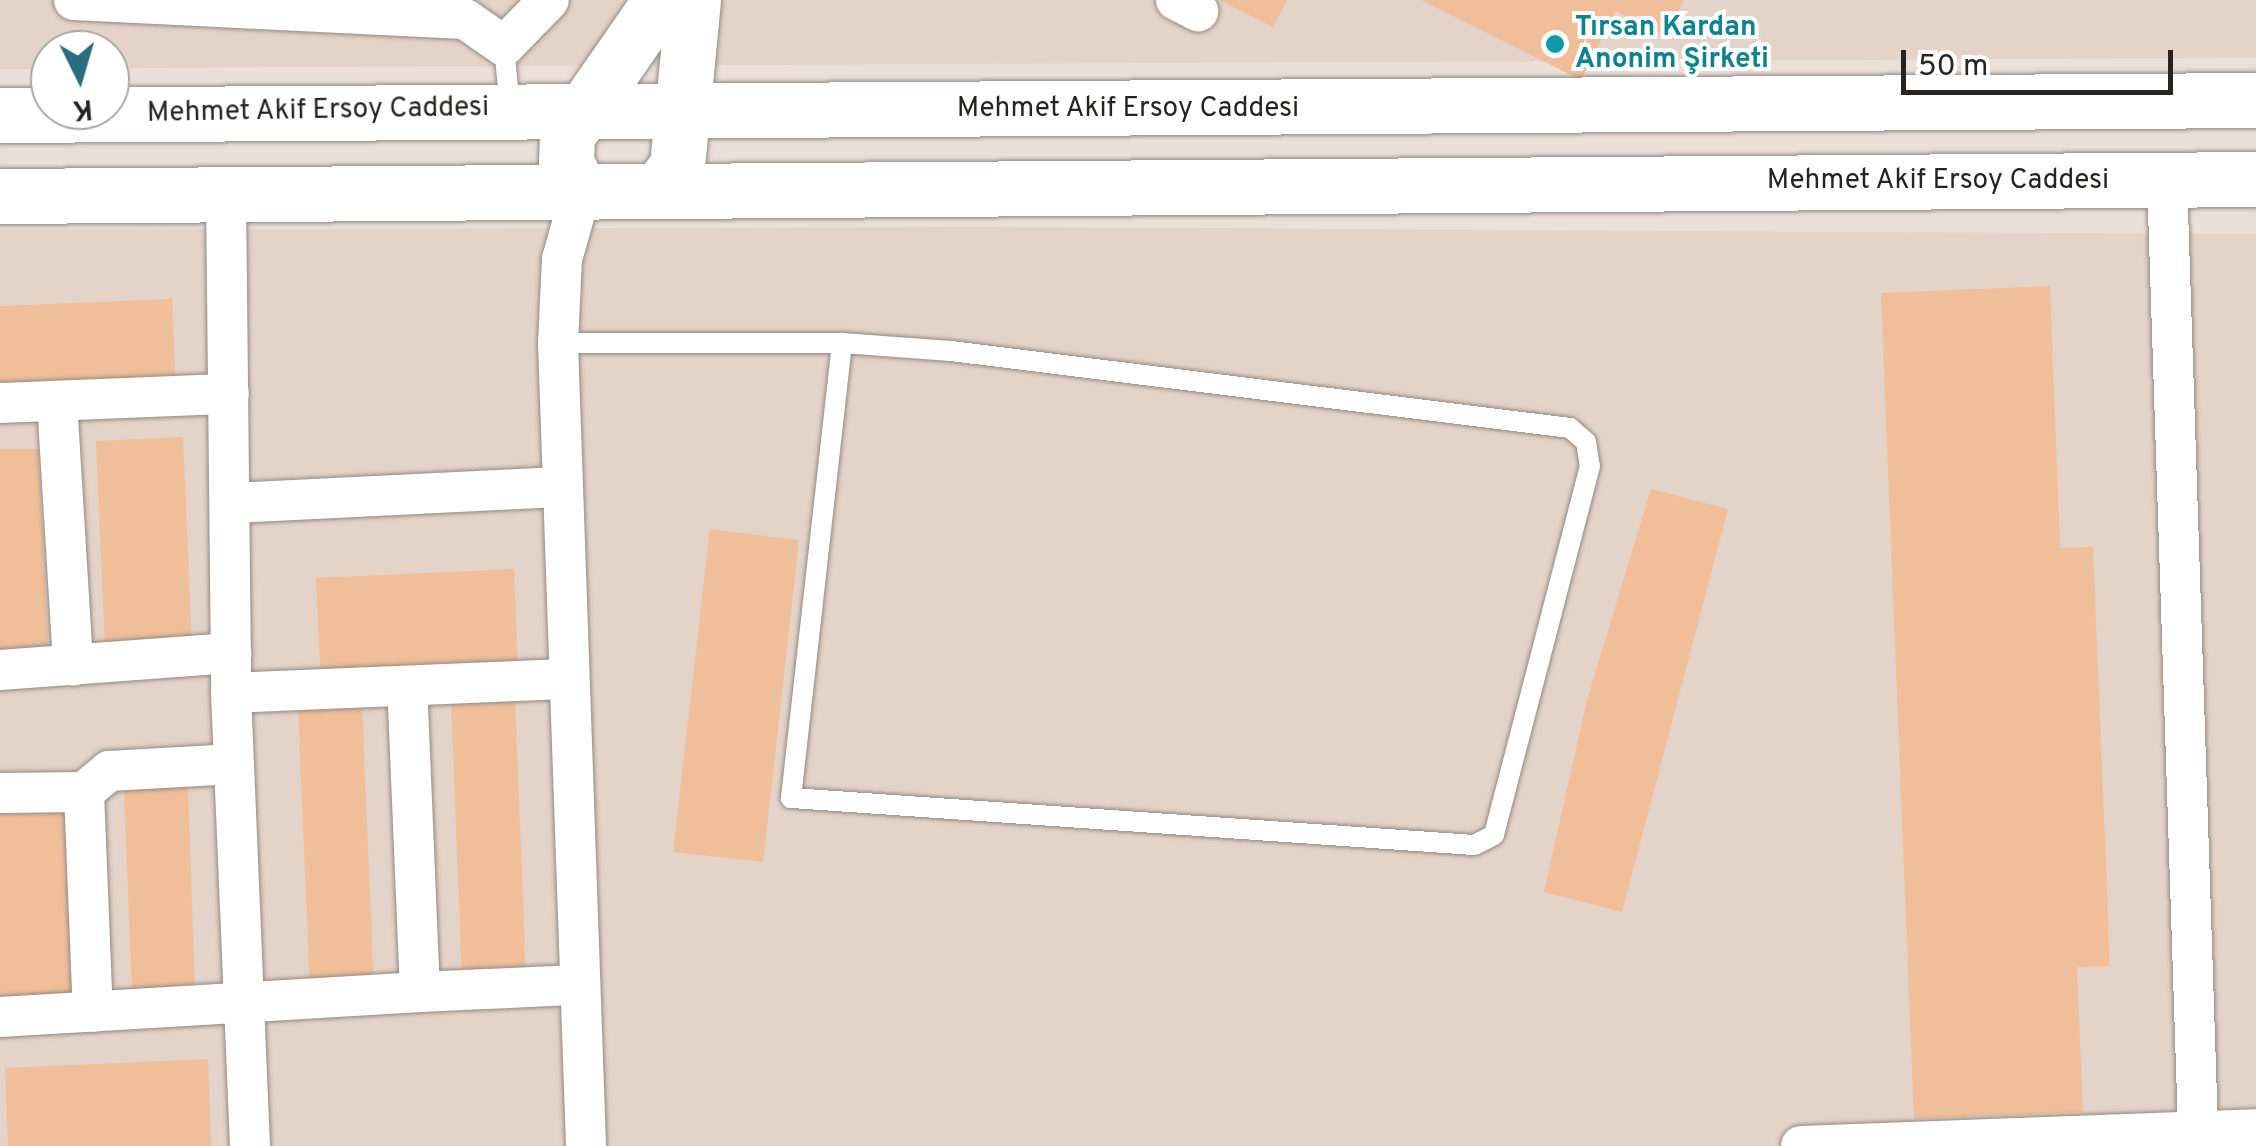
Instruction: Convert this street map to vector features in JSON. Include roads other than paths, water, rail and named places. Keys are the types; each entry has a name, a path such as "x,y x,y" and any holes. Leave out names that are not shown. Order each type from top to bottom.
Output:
{"main road":[{"path":"581,192 564,149 584,109 661,0"},
{"path":"658,191 676,166 693,0"},
{"name":"Mehmet Akif Ersoy Caddesi","path":"0,114 2256,100"},
{"name":"Mehmet Akif Ersoy Caddesi","path":"0,196 2256,179"}],"street":[{"path":"74,0 465,20 504,46 549,0"},
{"path":"2167,180 2198,1131"},
{"path":"581,192 562,259 558,342 563,679 586,1146"},
{"path":"226,194 231,694 250,1146"},
{"path":"0,403 229,394"},
{"path":"56,401 73,666"},
{"path":"232,502 560,487"},
{"path":"0,670 231,653"},
{"path":"231,694 563,679"},
{"path":"407,688 420,992"},
{"path":"0,793 84,792 110,771 234,764"},
{"path":"84,792 94,1012"},
{"path":"0,1018 577,985"},
{"path":"1801,1146 2256,1129"}],"lane":[{"path":"504,46 510,109"},
{"path":"558,342 842,343 1570,428 1586,442 1590,466 1494,835 1474,845 791,798 842,343"}],"place":[{"name":"Tırsan Kardan Anonim Şirketi","path":"1555,44"}]}
